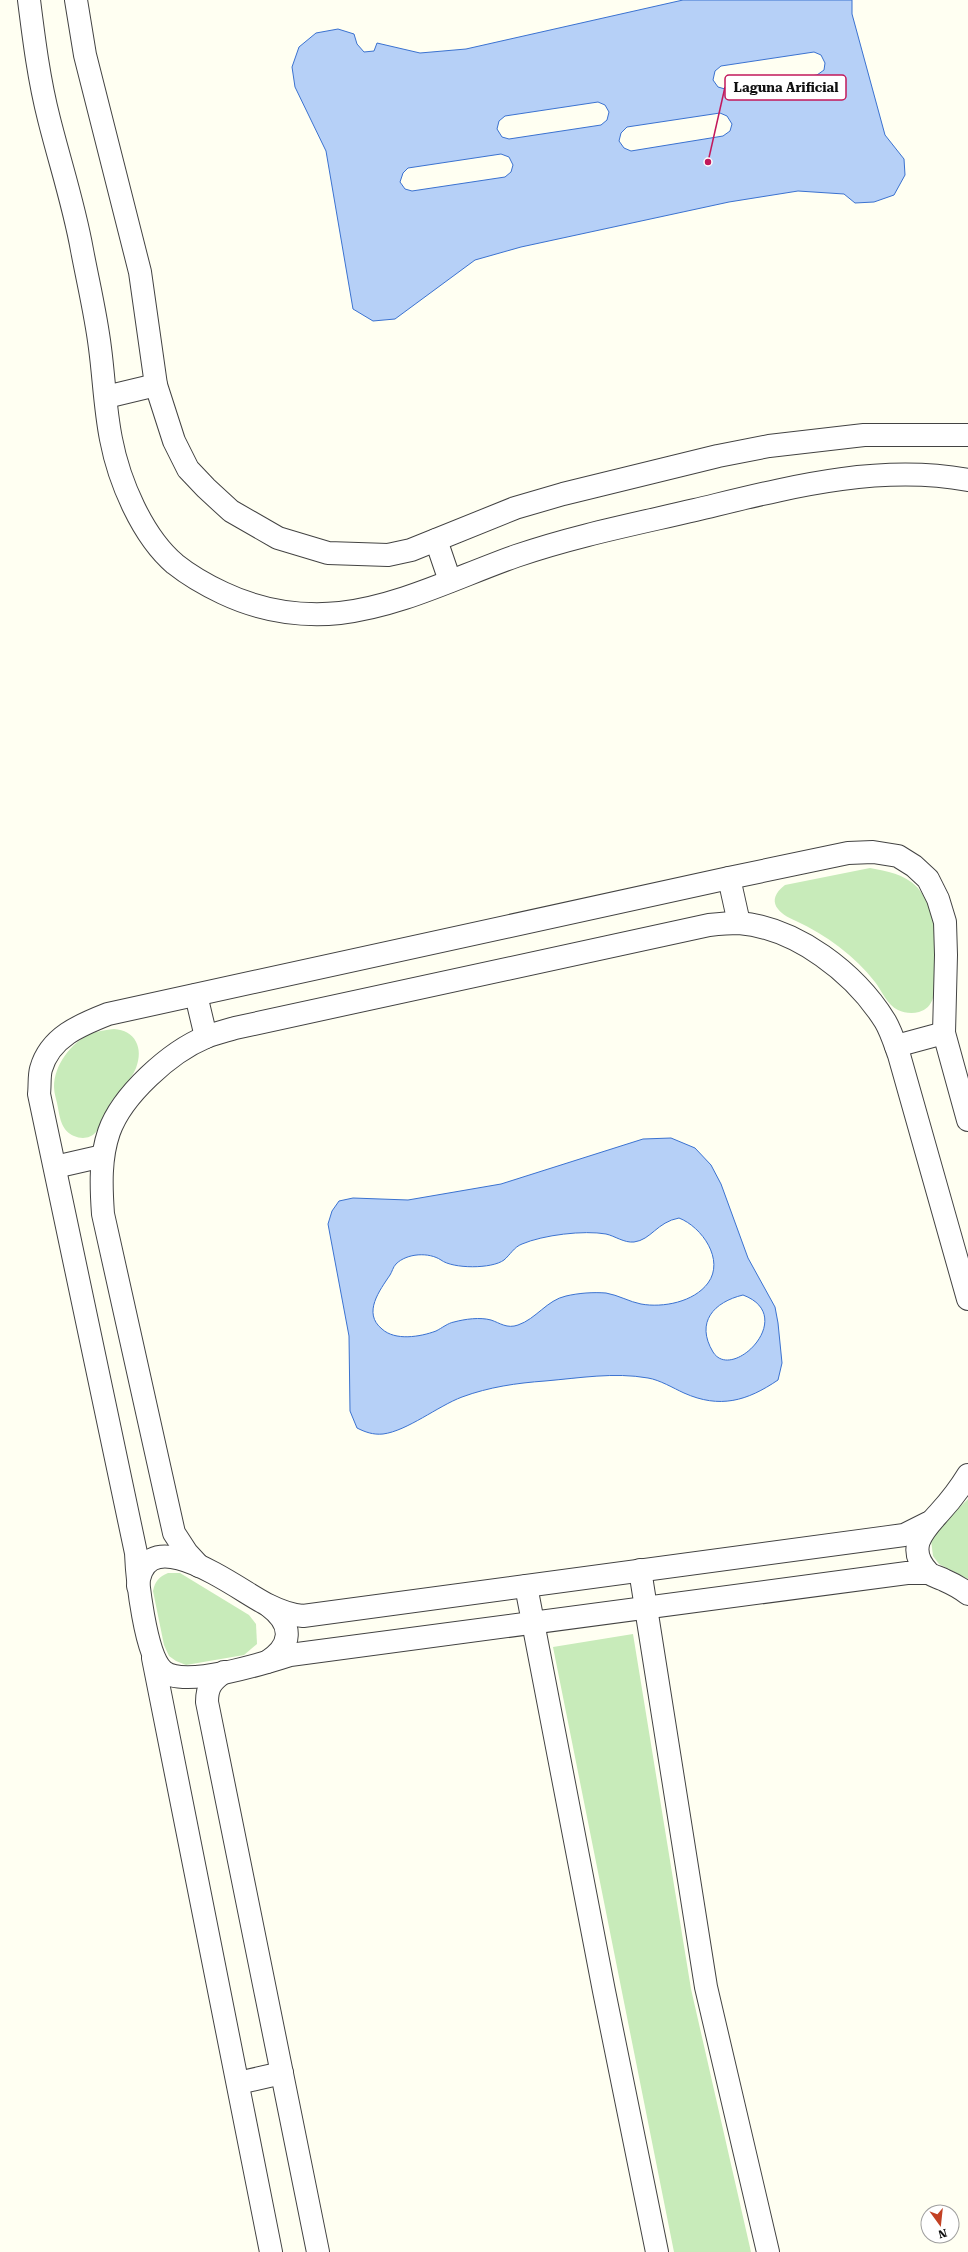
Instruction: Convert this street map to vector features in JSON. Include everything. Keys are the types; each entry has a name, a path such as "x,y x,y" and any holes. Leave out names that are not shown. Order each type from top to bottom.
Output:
{"street":[{"path":"29,0 38,71 49,119 74,207 100,346 111,438 127,492 140,518 172,561 194,579 249,605 282,613 315,614 344,612 376,606 563,541 796,486 850,478 904,474 968,480"},
{"path":"76,0 85,55 140,272 156,385 174,441 188,469 231,511 278,538 328,553 388,556 411,550 514,508 563,494 718,456 769,446 864,435 968,435"},
{"path":"106,397 156,385"},
{"path":"436,540 450,580"},
{"path":"271,2252 138,1589 136,1553 39,1094 41,1069 50,1049 62,1036 83,1024 108,1014 729,878 848,853 873,852 898,856 914,866 928,879 938,899 945,922 946,955 944,1033 968,1120"},
{"path":"729,878 739,923"},
{"path":"199,1566 186,1553 174,1534 103,1214 101,1184 103,1156 109,1131 123,1106 147,1079 176,1054 206,1037 235,1028 708,925 739,923 774,931 810,948 842,969 865,993 885,1022 896,1046 968,1299"},
{"path":"196,994 206,1037"},
{"path":"896,1046 944,1033"},
{"path":"55,1168 103,1156"},
{"path":"928,1573 921,1562 917,1551 918,1539 928,1523 960,1488 968,1475"},
{"path":"267,1605 290,1615 303,1616 904,1534 928,1523"},
{"path":"138,1589 140,1575 144,1566 159,1556 180,1557 199,1566 267,1605 281,1615 288,1637 284,1647 277,1655 266,1663"},
{"path":"640,1570 706,1987 768,2252"},
{"path":"152,1653 156,1664 163,1672 174,1677 188,1679 266,1663 290,1655 647,1609 907,1573 928,1573 955,1585 968,1594"},
{"path":"526,1586 604,1991 657,2252"},
{"path":"224,1672 210,1683 207,1691 207,1702 318,2252"},
{"path":"238,2083 282,2073"}],"green space":[{"path":"870,868 883,870 907,879 917,887 932,912 936,945 934,991 930,1005 926,1009 919,1012 905,1012 894,1008 867,972 849,955 818,933 784,915 776,906 775,896 785,885"},
{"path":"114,1029 127,1033 136,1041 139,1054 136,1068 134,1073 111,1102 96,1132 88,1137 77,1137 70,1134 64,1128 61,1120 54,1090 57,1071 60,1063 76,1043 90,1034"},
{"path":"968,1499 968,1579 939,1564 933,1556 931,1540 935,1531"},
{"path":"168,1573 180,1573 249,1615 256,1624 257,1644 244,1655 186,1665 169,1656 164,1645 153,1591 158,1580"},
{"path":"633,1634 691,1989 751,2252 674,2252 553,1647"}],"water":[{"path":"683,0 852,0 852,14 885,135 904,159 905,175 894,195 874,202 855,203 844,194 798,191 729,202 521,247 475,260 395,319 373,321 353,309 326,151 295,87 292,67 299,47 316,33 338,29 354,34 357,44 364,52 374,51 377,43 420,53 466,49","holes":["814,52 821,55 825,63 824,70 817,75 725,89 718,87 713,80 715,71 721,66","598,102 605,105 609,112 607,120 601,125 509,139 502,137 497,129 499,121 505,116","720,113 727,116 732,124 730,131 723,136 631,151 624,148 619,141 621,133 627,127","501,154 509,157 513,165 511,172 505,177 412,191 405,189 400,182 403,173 408,168"]},
{"path":"671,1138 695,1148 711,1165 721,1184 748,1258 775,1307 782,1363 778,1380 744,1398 721,1401 710,1401 697,1398 657,1380 635,1376 597,1376 524,1383 493,1388 462,1397 392,1432 376,1434 357,1428 350,1411 349,1336 328,1224 332,1211 339,1201 353,1198 408,1200 501,1184 643,1139","holes":["679,1218 688,1222 703,1236 712,1255 714,1264 713,1274 702,1290 695,1295 678,1302 650,1305 637,1303 606,1293 581,1293 566,1296 553,1301 518,1325 507,1326 487,1319 472,1319 447,1324 430,1333 408,1337 387,1333 376,1323 373,1316 373,1309 378,1294 395,1265 401,1260 412,1256 424,1255 436,1257 454,1265 472,1267 491,1265 504,1260 519,1245 541,1238 575,1233 597,1233 634,1242 645,1238 665,1223","743,1295 759,1305 765,1317 763,1330 756,1343 746,1353 734,1359 722,1359 713,1352 708,1341 706,1331 707,1323 710,1315 716,1308 733,1298"]}],"place":[{"name":"Laguna Arificial","path":"708,162"}]}
